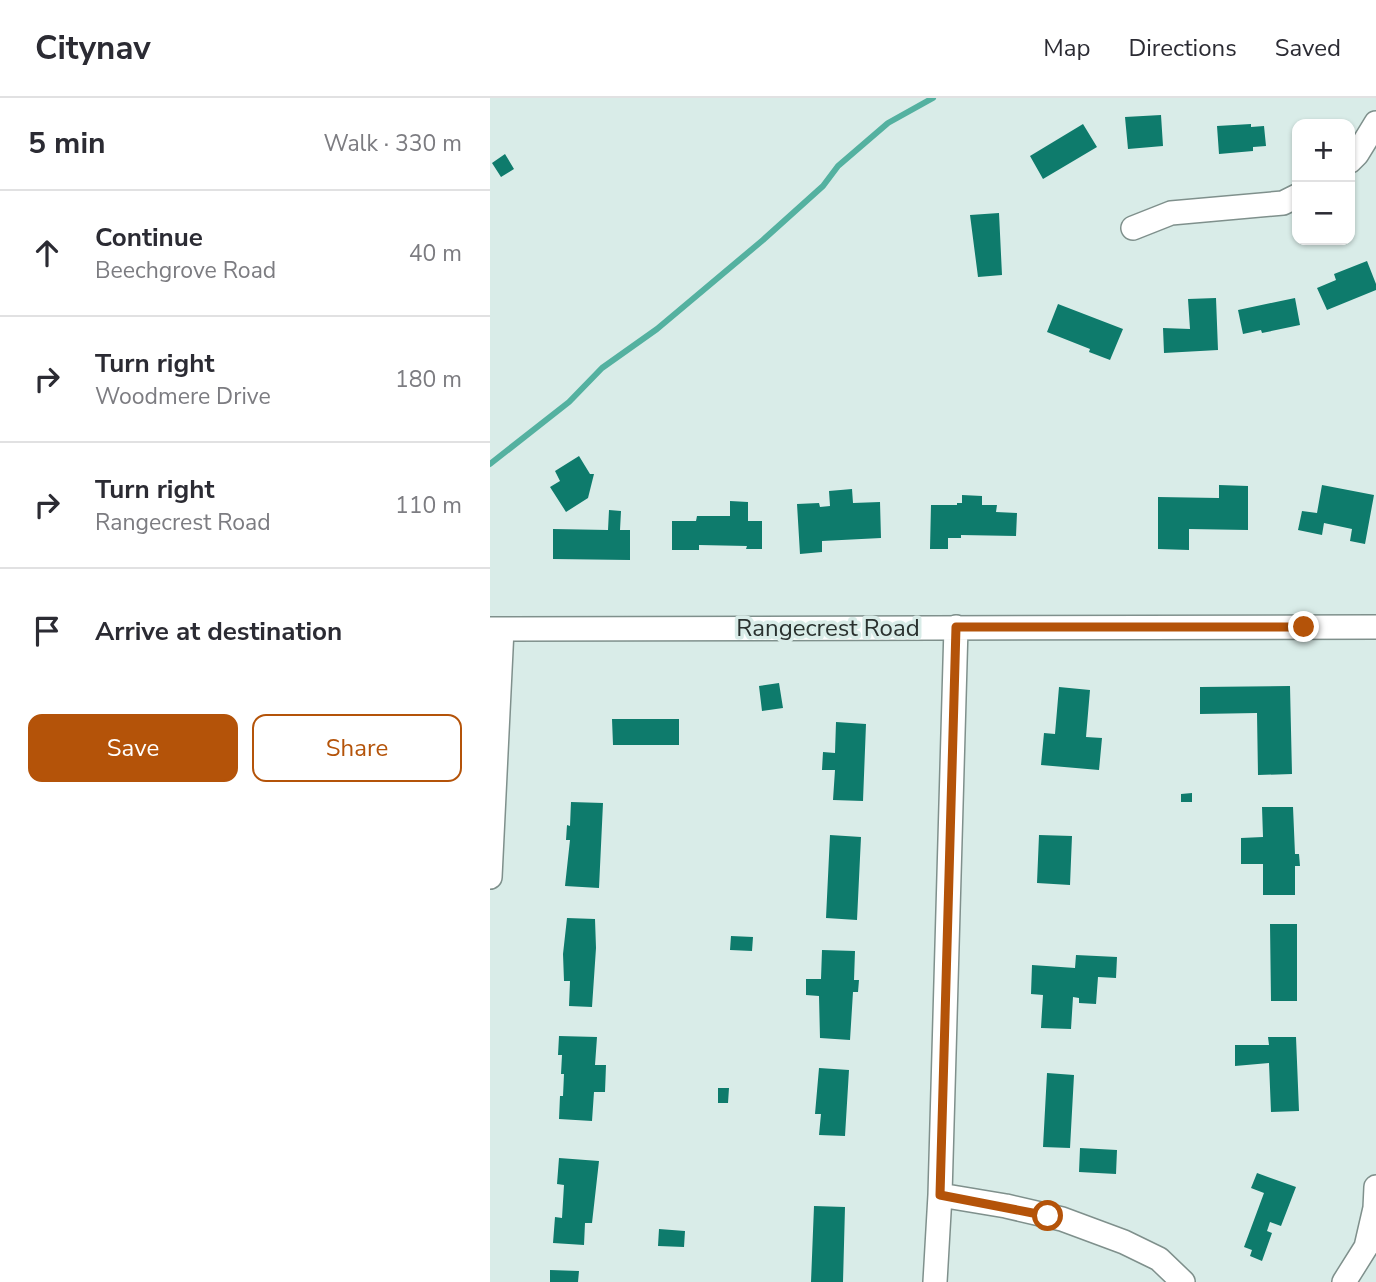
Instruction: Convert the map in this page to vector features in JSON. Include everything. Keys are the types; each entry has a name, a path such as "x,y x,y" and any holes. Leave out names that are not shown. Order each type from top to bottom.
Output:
{"street":[{"path":"1355,156 1376,123"},
{"path":"1133,228 1171,213 1283,203 1292,198"},
{"path":"935,1282 940,1195 956,627"},
{"name":"Rangecrest Road","path":"496,629 1376,627"},
{"path":"490,877 496,629"},
{"path":"1344,1282 1366,1247 1375,1208 1376,1187"},
{"path":"940,1195 1017,1209 1099,1233 1158,1259 1183,1282"}],"building":[{"path":"1161,115 1163,146 1128,149 1125,117"},
{"path":"1083,124 1097,147 1043,179 1030,156"},
{"path":"1251,124 1251,127 1264,126 1266,146 1253,147 1253,151 1219,154 1217,126"},
{"path":"505,154 514,169 501,177 492,163"},
{"path":"999,213 1002,275 978,277 970,215"},
{"path":"1367,261 1376,290 1327,310 1317,288 1336,280 1334,274"},
{"path":"1216,298 1218,350 1164,353 1163,328 1190,329 1188,299"},
{"path":"1295,298 1300,325 1243,334 1238,310"},
{"path":"1058,304 1123,329 1110,360 1047,332"},
{"path":"579,456 590,474 594,474 588,498 566,512 550,487 560,481 555,471"},
{"path":"1219,485 1248,486 1248,530 1189,529 1189,550 1158,549 1158,497 1219,498"},
{"path":"1322,485 1374,495 1365,544 1350,541 1352,529 1324,523 1322,535 1298,530 1302,511 1317,513"},
{"path":"852,489 853,503 880,502 881,538 822,541 822,552 800,554 797,504 819,503 820,507 830,506 829,491"},
{"path":"962,495 982,496 982,505 997,505 996,512 1017,513 1016,536 961,535 961,538 948,538 948,549 930,549 931,505 957,505 962,503"},
{"path":"730,501 748,502 748,521 762,521 762,549 699,545 699,550 672,550 672,521 696,521 697,516 730,516"},
{"path":"609,510 621,511 620,530 630,530 630,560 553,559 553,529 608,530"},
{"path":"779,683 783,708 762,711 759,686"},
{"path":"1290,686 1292,774 1258,775 1257,713 1200,714 1200,687"},
{"path":"1059,687 1090,690 1086,737 1102,738 1099,770 1041,765 1044,733 1055,734"},
{"path":"612,719 679,719 679,745 613,745"},
{"path":"836,722 866,724 863,801 833,800 835,770 822,770 823,752 835,753"},
{"path":"1192,793 1192,802 1181,802 1181,794"},
{"path":"571,802 603,803 599,888 565,886 570,840 566,840 567,825 570,826"},
{"path":"1262,807 1293,807 1295,854 1299,854 1300,866 1295,866 1295,895 1263,895 1263,864 1241,864 1241,838 1263,837"},
{"path":"830,835 861,837 857,920 826,918"},
{"path":"1039,835 1072,836 1070,885 1037,883"},
{"path":"567,918 595,919 592,1007 569,1006 570,981 564,981 563,954"},
{"path":"1270,924 1297,924 1297,1001 1271,1001"},
{"path":"731,936 753,937 752,951 730,950"},
{"path":"822,950 855,951 854,980 859,980 858,992 853,992 850,1040 820,1038 819,996 806,995 806,979 821,979"},
{"path":"1076,955 1117,957 1116,978 1098,977 1096,1004 1079,1003 1079,998 1073,997 1071,1029 1041,1028 1043,995 1031,994 1032,965 1075,968"},
{"path":"559,1036 597,1037 595,1065 606,1065 605,1092 594,1092 592,1121 559,1119 564,1074 561,1074 562,1055 558,1055"},
{"path":"1268,1037 1296,1037 1299,1111 1271,1112 1269,1063 1235,1066 1235,1045 1269,1045"},
{"path":"819,1068 849,1070 845,1136 819,1135 821,1114 815,1114"},
{"path":"1047,1073 1074,1075 1070,1148 1043,1147"},
{"path":"718,1088 729,1088 728,1103 718,1103"},
{"path":"1080,1148 1117,1150 1116,1174 1079,1172"},
{"path":"559,1158 599,1161 592,1223 585,1223 584,1245 553,1243 555,1217 562,1218 564,1185 557,1184"},
{"path":"1257,1173 1296,1187 1281,1226 1270,1222 1267,1231 1272,1233 1262,1261 1250,1256 1252,1250 1244,1247 1264,1193 1251,1188"},
{"path":"814,1206 845,1207 843,1282 811,1282"},
{"path":"659,1229 685,1231 684,1247 658,1246"},
{"path":"550,1270 579,1271 578,1282 550,1282"}],"waterway":[{"path":"490,464 569,402 602,368 657,329 763,240 823,186 838,166 888,123 933,98"}],"route":[{"path":"1048,1216 940,1195 956,627 1304,627"}]}
